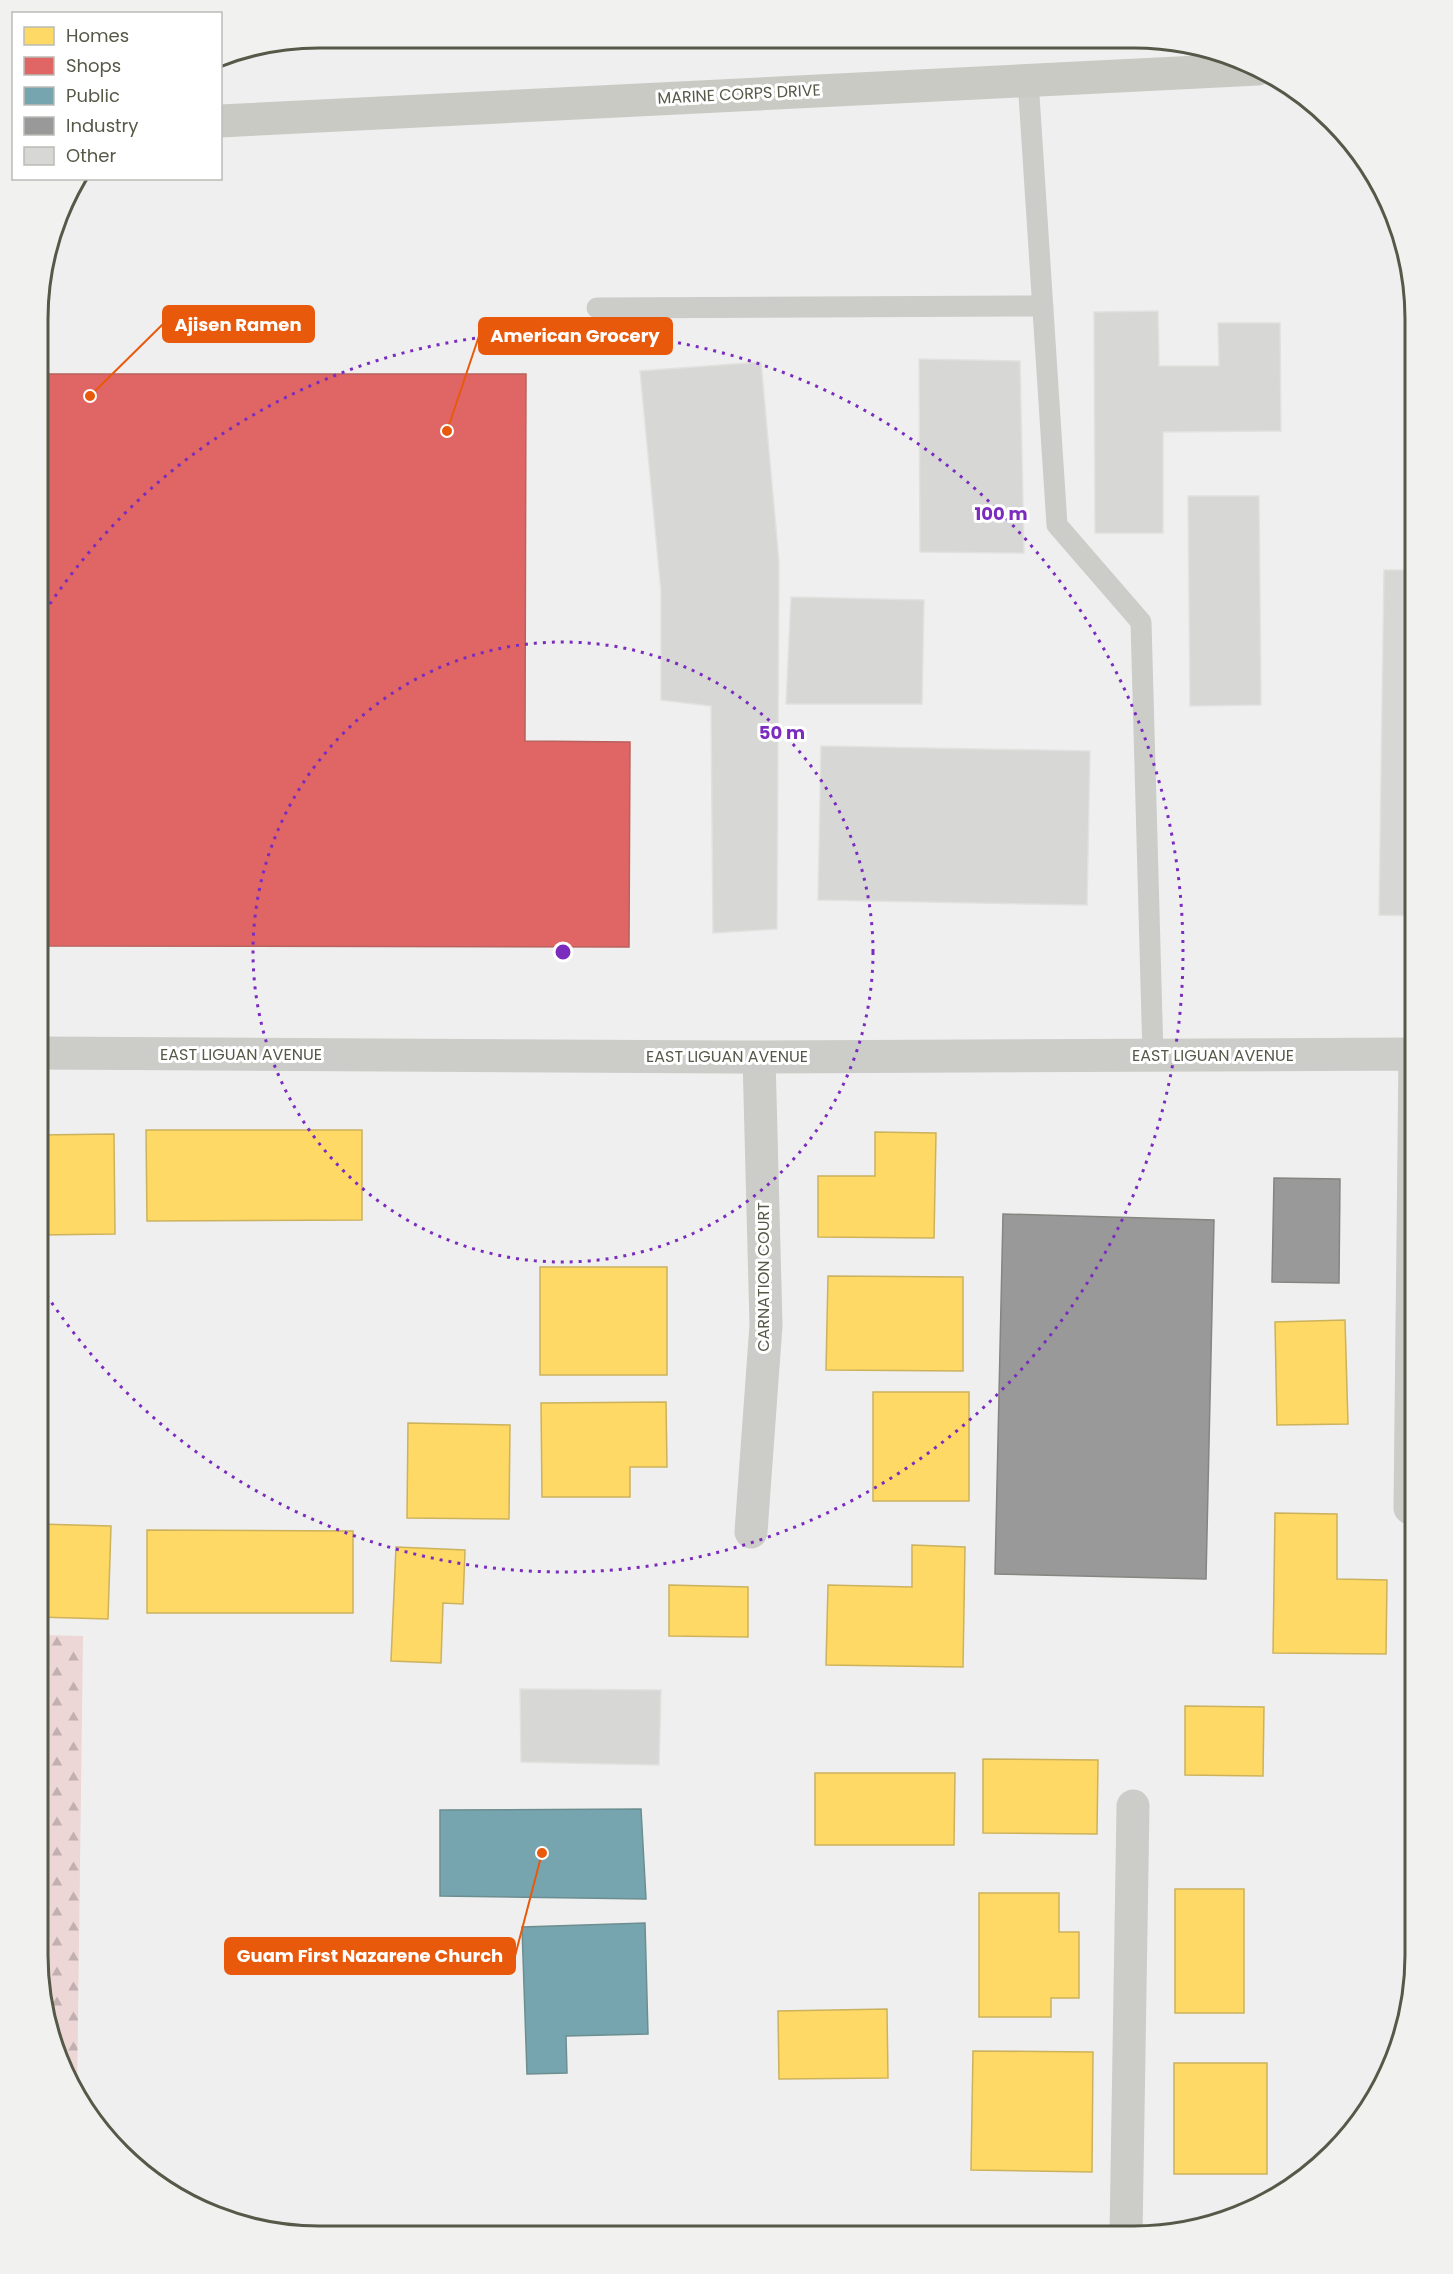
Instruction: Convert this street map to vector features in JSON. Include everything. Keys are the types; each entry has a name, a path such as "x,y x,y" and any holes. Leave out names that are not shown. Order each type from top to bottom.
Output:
{"main road":[{"name":"MARINE CORPS DRIVE","path":"222,121 1239,70"}],"street":[{"name":"EAST LIGUAN AVENUE","path":"48,1053 759,1057 1405,1054"},
{"name":"CARNATION COURT","path":"750,1532 766,1325 759,1057"},
{"path":"1126,2226 1133,1806"}],"lane":[{"path":"1028,80 1057,525 1141,622 1153,1056"},
{"path":"597,309 1043,306"}],"green space":[{"path":"48,1635 83,1636 77,2077 62,2042 50,1990 48,1955"}],"building: Homes":[{"path":"146,1130 362,1130 362,1220 147,1221"},
{"path":"875,1132 936,1133 934,1238 818,1237 818,1176 875,1176"},
{"path":"114,1134 115,1234 48,1235 48,1135"},
{"path":"540,1267 667,1267 667,1375 540,1375"},
{"path":"828,1276 963,1277 963,1371 826,1370"},
{"path":"1345,1320 1348,1424 1277,1425 1275,1322"},
{"path":"873,1392 969,1392 969,1501 873,1501"},
{"path":"666,1402 667,1467 630,1467 630,1497 542,1497 541,1403"},
{"path":"408,1423 510,1425 509,1519 407,1518"},
{"path":"1275,1513 1337,1514 1337,1579 1387,1580 1386,1654 1273,1653"},
{"path":"48,1524 111,1526 108,1619 48,1617"},
{"path":"147,1530 353,1531 353,1613 147,1613"},
{"path":"912,1545 965,1547 963,1667 826,1665 828,1585 912,1587"},
{"path":"396,1547 465,1550 463,1604 443,1603 441,1663 391,1661"},
{"path":"669,1585 748,1587 748,1637 669,1636"},
{"path":"1185,1706 1264,1707 1263,1776 1185,1775"},
{"path":"983,1759 1098,1760 1097,1834 983,1833"},
{"path":"815,1773 955,1773 954,1845 815,1845"},
{"path":"1175,1889 1244,1889 1244,2013 1175,2013"},
{"path":"979,1893 1059,1893 1059,1932 1079,1932 1079,1998 1051,1998 1051,2017 979,2017"},
{"path":"887,2009 888,2078 779,2079 778,2011"},
{"path":"973,2051 1093,2052 1092,2172 971,2170"},
{"path":"1174,2063 1267,2063 1267,2174 1174,2174"}],"building: Shops":[{"path":"48,374 526,374 525,741 630,742 629,947 48,946"}],"building: Public":[{"path":"641,1809 646,1899 440,1896 440,1810"},
{"path":"645,1923 648,2034 566,2036 567,2073 527,2074 522,1927"}],"building: Industry":[{"path":"1274,1178 1340,1179 1339,1283 1272,1282"},
{"path":"1003,1214 1214,1220 1206,1579 995,1574"}],"building: Other":[{"path":"1158,311 1159,366 1219,366 1218,323 1280,323 1281,431 1163,432 1163,533 1095,533 1094,312"},
{"path":"919,359 1020,361 1024,553 920,552"},
{"path":"761,362 779,562 777,929 713,933 711,706 661,700 661,591 640,371"},
{"path":"1188,496 1259,496 1261,705 1190,706"},
{"path":"1384,570 1405,570 1405,916 1379,915"},
{"path":"791,597 924,600 922,704 786,704"},
{"path":"821,746 1090,751 1087,905 818,900"},
{"path":"520,1689 661,1690 659,1765 521,1762"}],"place":[{"name":"Ajisen Ramen","path":"90,396"},
{"name":"American Grocery","path":"447,431"},
{"name":"Guam First Nazarene Church","path":"542,1853"}]}
